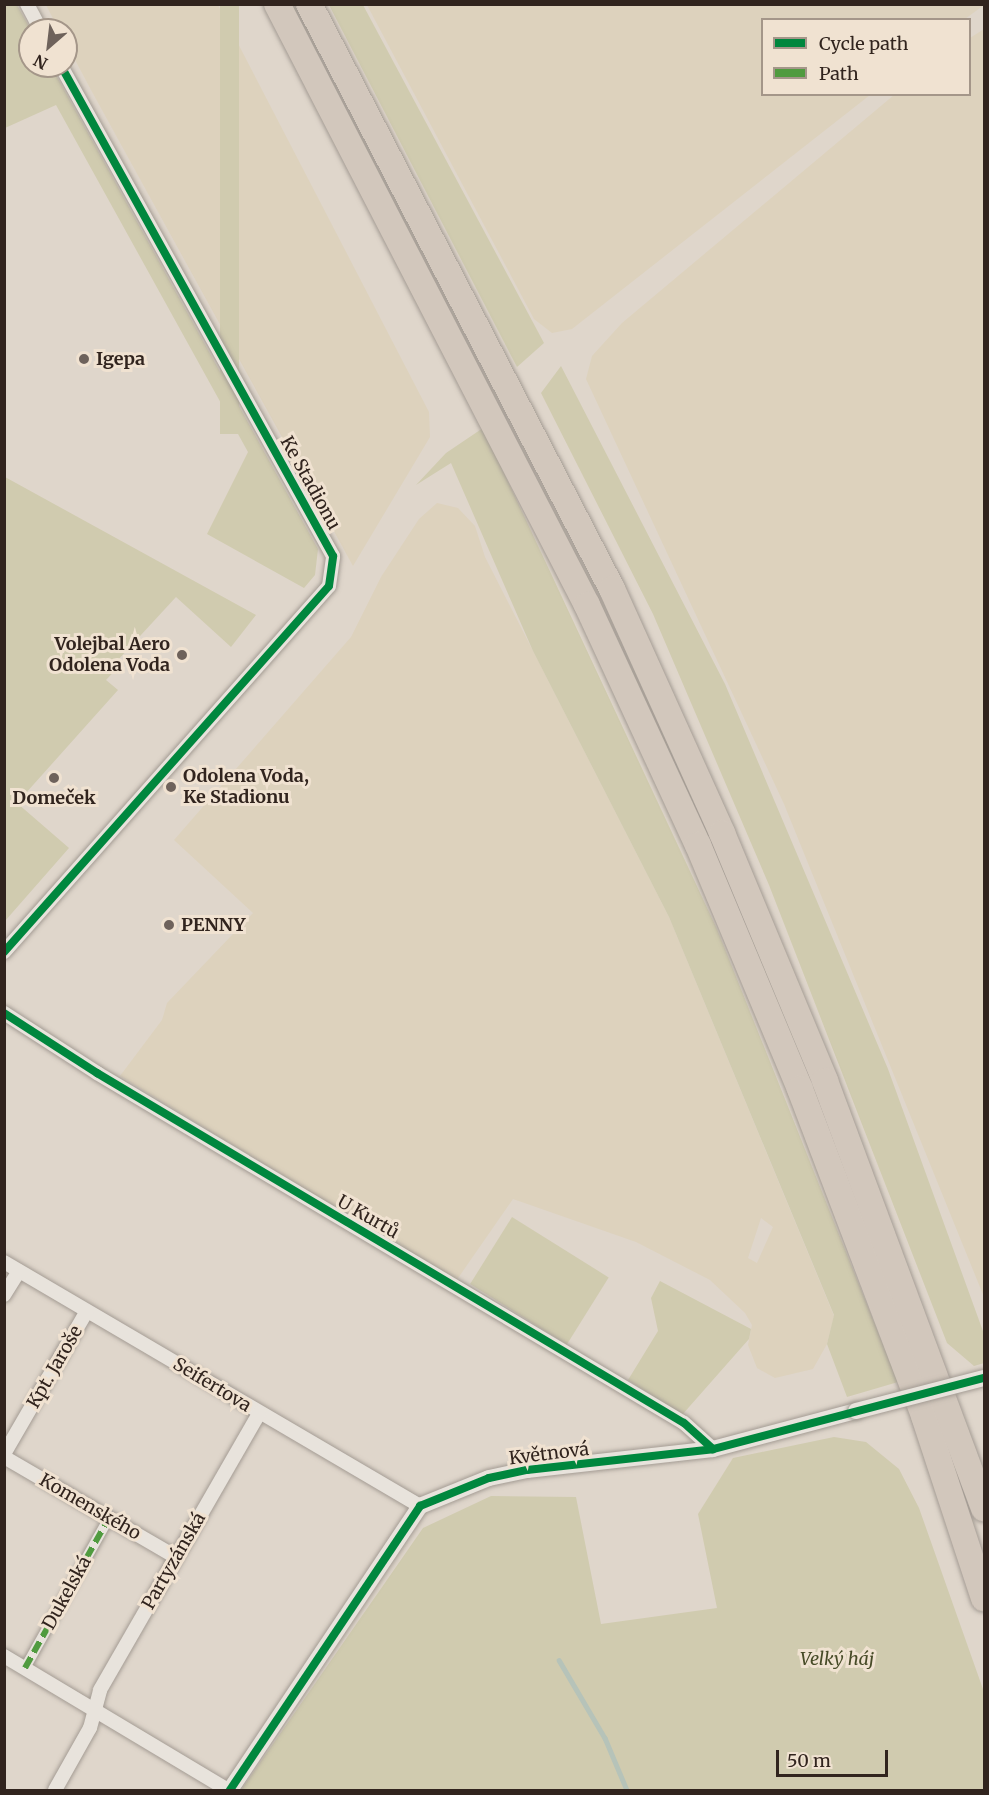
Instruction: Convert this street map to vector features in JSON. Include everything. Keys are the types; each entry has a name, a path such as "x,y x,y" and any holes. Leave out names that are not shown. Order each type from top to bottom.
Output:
{"highway":[{"path":"277,4 582,594 698,845 800,1089 924,1416 984,1598"},
{"path":"309,4 612,589 722,833 825,1081 984,1508"}],"street":[{"path":"27,4 35,18"},
{"name":"Ke Stadionu","path":"4,952 329,586 333,556 68,78"},
{"name":"U Kurtů","path":"4,1013 98,1073 684,1423 713,1449"},
{"name":"Seifertova","path":"4,1263 420,1506"},
{"path":"4,1295 19,1271"},
{"name":"Kpt. Jaroše","path":"4,1456 87,1311"},
{"name":"Květnová","path":"229,1791 420,1506 452,1490 527,1470 713,1449 984,1378"},
{"name":"Partyzánská","path":"55,1791 90,1728 100,1690 259,1413"},
{"name":"Komenského","path":"4,1456 176,1557"},
{"name":"Dukelská","path":"25,1668 109,1518"},
{"path":"4,1656 229,1791"}],"shaded area":[{"path":"46,5 218,5 429,412 430,437 353,566 78,66 78,18 53,18"},
{"path":"367,5 984,5 966,18 761,18 761,96 869,96 572,329 552,333 534,319"},
{"path":"984,29 984,1297 784,804 586,379 592,356 622,323 893,96 971,96 971,37"},
{"path":"437,503 458,508 475,526 485,557 669,917 834,1316 827,1344 813,1369 775,1378 757,1368 748,1345 752,1325 745,1313 710,1280 636,1242 513,1199 456,1281 120,1076 162,1020 167,1003 253,913 174,840 351,637 381,577 419,519","holes":["761,1218 773,1227 757,1263 748,1258"]}],"green space":[{"path":"4,5 17,5 24,18 18,18 18,78 58,78 318,549 315,575 304,588 207,534 248,452 56,105 5,128"},
{"path":"220,5 239,5 239,434 220,434"},
{"path":"329,5 363,5 544,343 517,367"},
{"path":"561,366 725,684 888,1069 984,1334 984,1363 974,1366 947,1343 769,885 653,614 541,393"},
{"path":"483,428 717,929 898,1382 847,1397 827,1344 834,1315 669,917 533,651 451,463 416,485 446,453"},
{"path":"5,477 256,615 231,647 176,597 117,661 121,664 106,680 118,690 17,803 69,848 5,921"},
{"path":"512,1217 609,1277 567,1344 470,1284"},
{"path":"660,1281 751,1329 749,1339 682,1415 628,1380 658,1331 651,1298"},
{"name":"Velký háj","path":"834,1437 866,1442 899,1469 919,1508 984,1692 984,1790 241,1790 423,1528 491,1496 576,1497 601,1624 717,1608 698,1514 733,1458"}],"waterway":[{"path":"559,1660 605,1738 627,1790"}],"marked path":[{"path":"25,1668 109,1518"}],"cycle path":[{"path":"4,952 329,586 333,556 68,78"},
{"path":"4,1013 97,1073 684,1423 713,1449"},
{"path":"230,1790 420,1506 489,1478 527,1470 713,1449 984,1378"}],"place":[{"name":"Igepa","path":"84,359"},
{"name":"Volejbal Aero Odolena Voda","path":"182,655"},
{"name":"Domeček","path":"54,778"},
{"name":"Odolena Voda, Ke Stadionu","path":"171,787"},
{"name":"PENNY","path":"169,925"}]}
